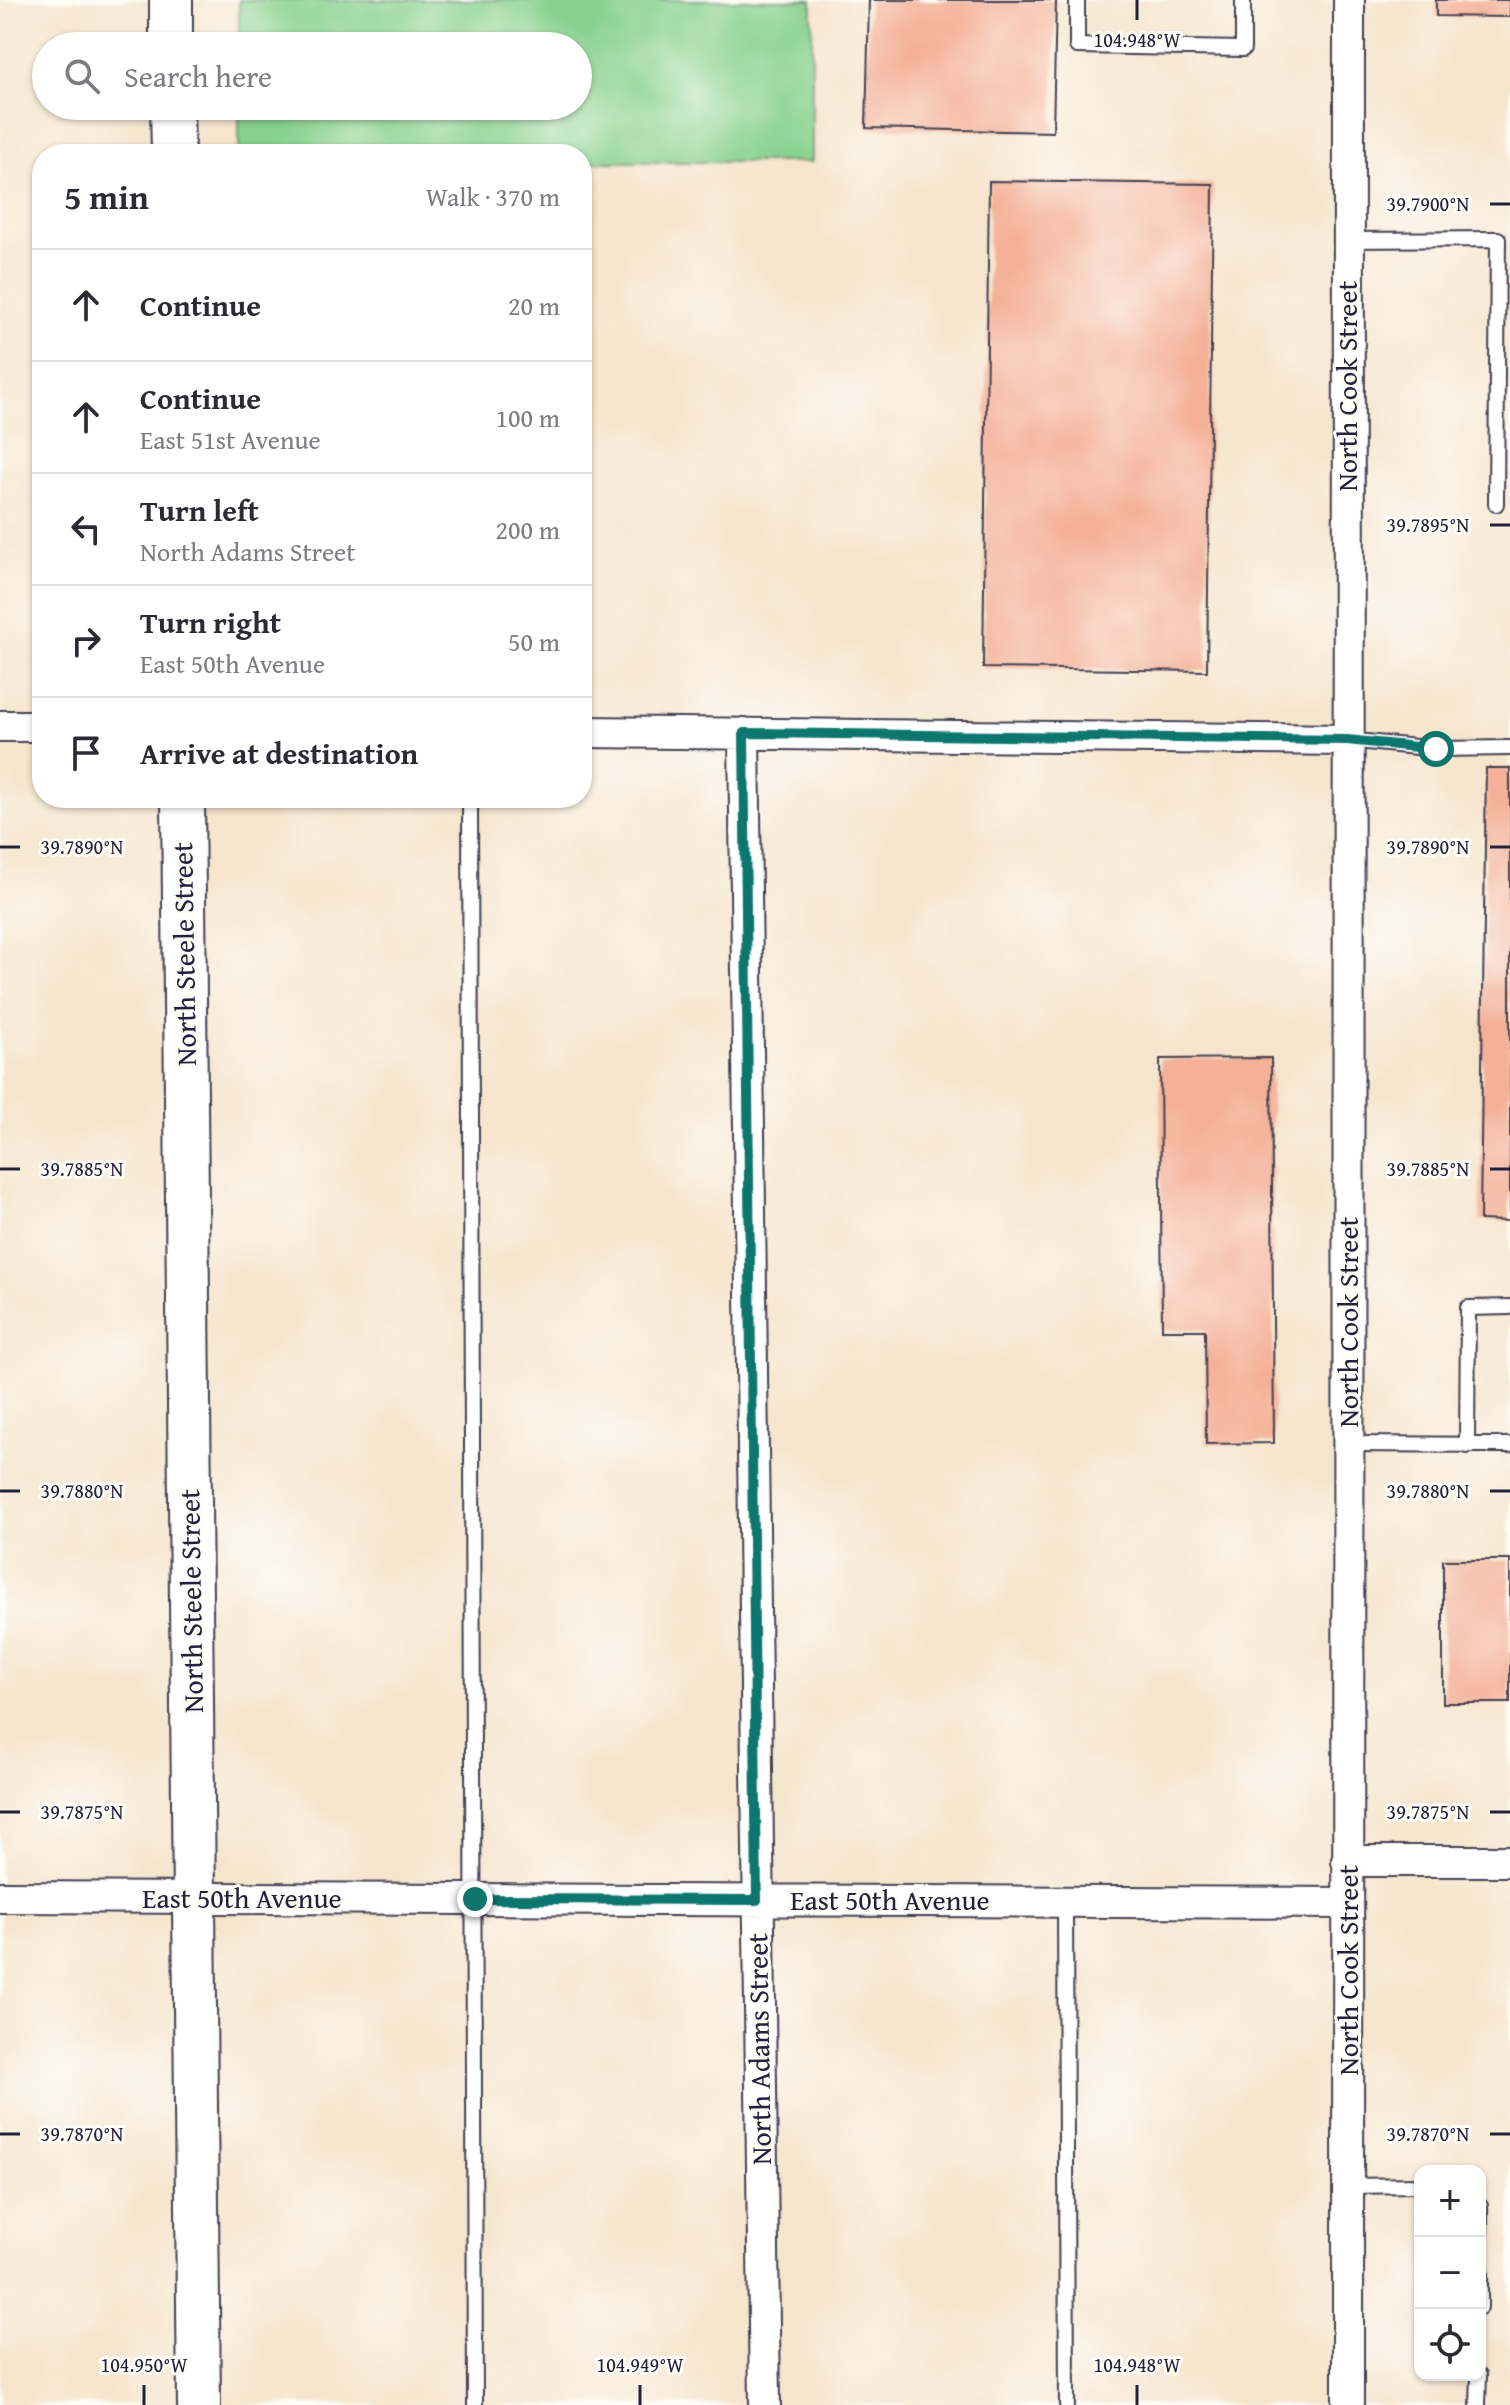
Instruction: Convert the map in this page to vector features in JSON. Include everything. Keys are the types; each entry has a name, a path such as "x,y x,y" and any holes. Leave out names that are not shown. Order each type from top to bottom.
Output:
{"street":[{"path":"171,0 171,32"},
{"name":"North Cook Street","path":"1348,2405 1349,0"},
{"path":"172,120 173,144"},
{"path":"0,726 32,726"},
{"path":"592,732 1347,740"},
{"name":"North Adams Street","path":"744,733 765,2405"},
{"name":"North Steele Street","path":"183,808 199,2405"},
{"path":"1347,1861 1510,1861"},
{"name":"East 50th Avenue","path":"0,1897 1347,1903"}],"lane":[{"path":"1077,0 1077,46 1243,49 1243,0"},
{"path":"1347,240 1498,239 1496,504"},
{"path":"1347,740 1436,749 1510,748"},
{"path":"470,808 475,2405"},
{"path":"1467,1446 1468,1308 1510,1307"},
{"path":"1348,1444 1510,1445"},
{"path":"1065,1901 1067,2405"},
{"path":"1348,2186 1414,2185"},
{"path":"1478,2405 1479,2381"}],"green space":[{"path":"239,0 812,0 812,162 592,162 592,144 239,144 239,120 592,120 592,32 239,32"}],"building":[{"path":"869,0 1056,0 1053,132 866,128"},
{"path":"1436,0 1510,0 1510,17 1436,16"},
{"path":"989,181 1213,184 1207,671 983,668"},
{"path":"1486,768 1510,768 1510,1221 1480,1220"},
{"path":"1271,1058 1274,1443 1206,1444 1205,1330 1162,1330 1160,1059"},
{"path":"1443,1560 1510,1560 1510,1703 1443,1703"}],"route":[{"path":"475,1899 757,1900 744,733 1347,740 1436,749"}]}
